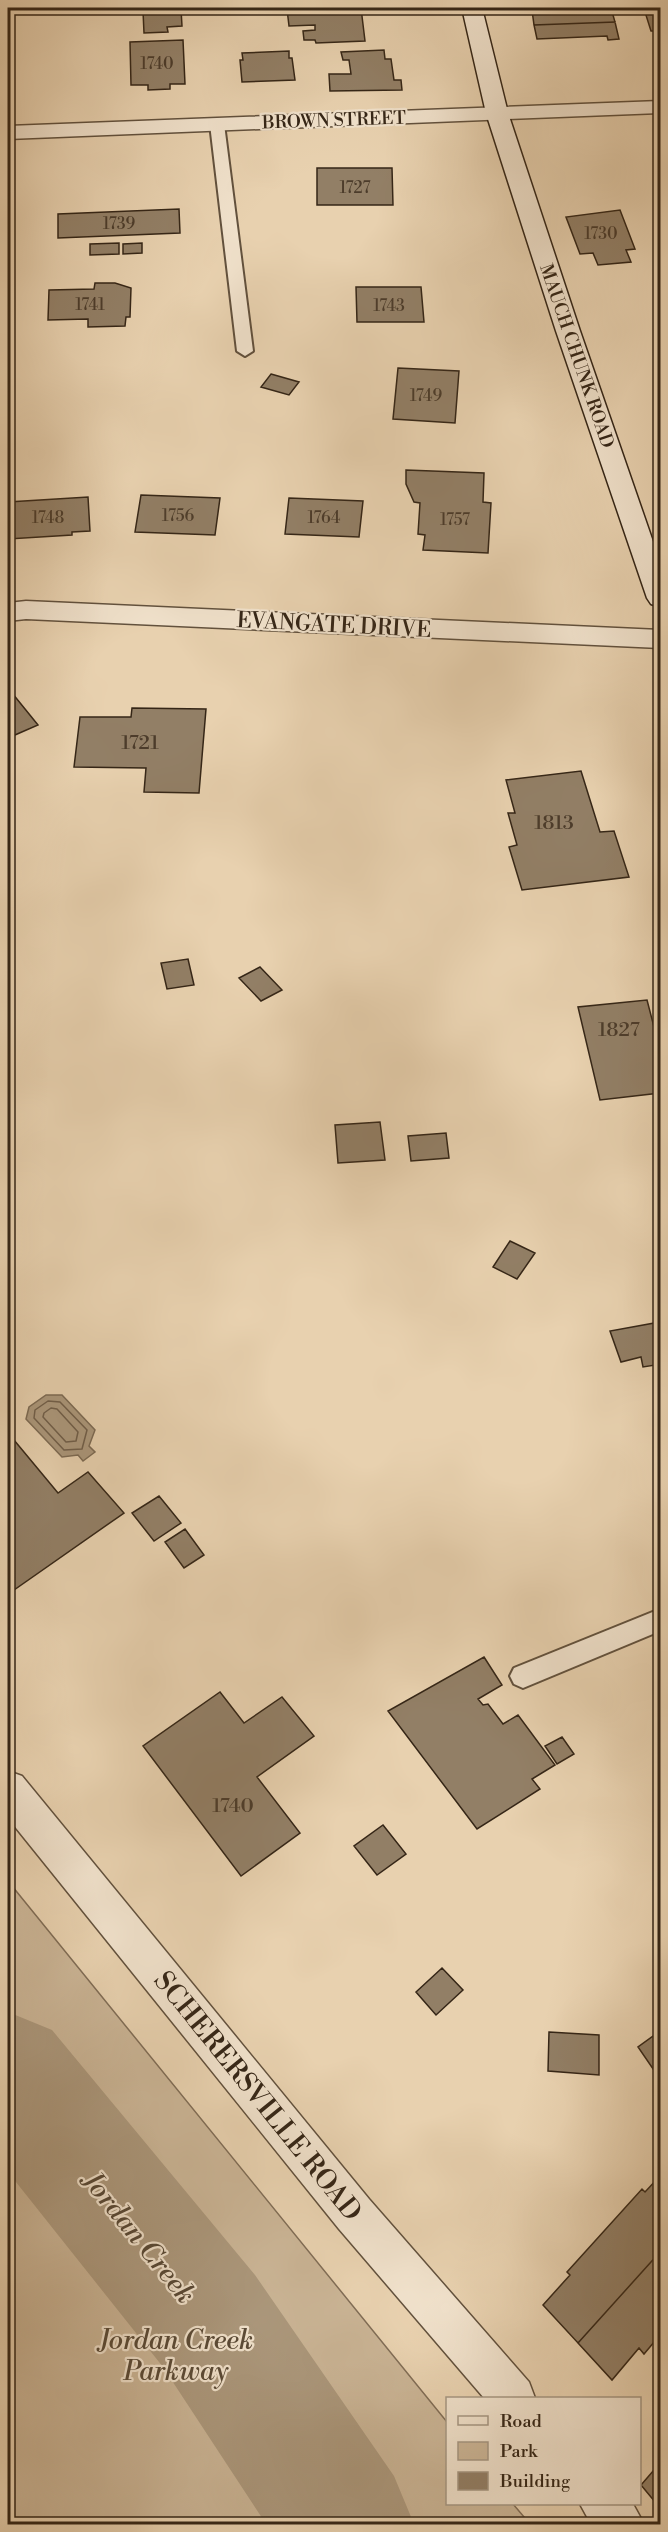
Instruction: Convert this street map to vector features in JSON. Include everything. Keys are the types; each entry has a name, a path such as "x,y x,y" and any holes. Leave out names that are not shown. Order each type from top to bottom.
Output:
{"street":[{"name":"MAUCH CHUNK ROAD","path":"472,8 497,113 571,343 660,598"},
{"name":"BROWN STREET","path":"8,133 660,107"},
{"name":"EVANGATE DRIVE","path":"8,612 26,610 660,639"},
{"name":"SCHERERSVILLE ROAD","path":"8,1789 354,2214 512,2397"},
{"path":"604,2505 621,2524"}],"lane":[{"path":"218,124 245,351"},
{"path":"523,1676 660,1620"}],"green space":[{"name":"Jordan Creek Parkway","path":"8,1881 446,2421 446,2505 514,2505 530,2524 8,2524"}],"water":[{"path":"46,1395 62,1395 95,1430 89,1446 95,1452 83,1461 78,1455 62,1457 26,1419 29,1407"}],"building":[{"path":"361,8 365,41 316,43 315,40 304,40 303,31 315,30 315,25 289,26 287,9"},
{"path":"611,8 615,22 534,25 532,10"},
{"path":"181,9 182,26 167,27 168,32 144,33 143,11"},
{"path":"660,11 660,31 651,31 645,12"},
{"path":"615,22 619,39 608,40 607,36 537,39 534,25"},
{"path":"183,40 185,84 170,84 170,89 148,90 148,85 131,85 130,42"},
{"path":"384,50 385,59 391,59 394,80 401,80 402,90 330,91 329,74 351,74 349,60 343,60 341,52"},
{"path":"289,51 295,80 242,82 240,60 243,60 242,53"},
{"path":"317,168 392,168 393,205 317,205"},
{"path":"179,209 180,233 58,238 58,214"},
{"path":"620,210 635,249 626,250 631,262 598,265 593,253 580,254 566,217"},
{"path":"119,243 119,254 90,255 90,244"},
{"path":"142,243 142,253 123,254 123,244"},
{"path":"95,283 115,283 131,288 130,317 126,317 125,326 88,327 88,319 48,320 49,290 94,289"},
{"path":"356,287 421,287 424,322 357,322"},
{"path":"398,368 459,371 455,423 393,419"},
{"path":"271,374 299,382 289,395 261,387"},
{"path":"406,470 484,473 483,502 491,503 488,553 423,550 425,535 418,534 420,503 414,502 406,484"},
{"path":"141,495 220,498 215,535 135,532"},
{"path":"88,497 90,531 72,532 72,535 8,539 8,502"},
{"path":"289,498 363,501 359,537 285,534"},
{"path":"8,688 38,725 8,738"},
{"path":"132,708 206,709 199,793 144,792 146,768 74,767 80,717 131,717"},
{"path":"581,771 600,832 614,831 629,877 522,890 509,847 517,845 508,813 515,813 506,780"},
{"path":"188,959 194,985 167,989 161,963"},
{"path":"260,967 282,990 261,1001 239,978"},
{"path":"647,1000 660,1050 660,1093 600,1100 578,1007"},
{"path":"380,1122 385,1160 338,1163 335,1125"},
{"path":"446,1133 449,1158 411,1161 408,1136"},
{"path":"510,1241 535,1253 517,1279 493,1267"},
{"path":"660,1322 660,1382 655,1365 643,1367 641,1357 621,1362 610,1331"},
{"path":"14,1440 58,1493 88,1472 124,1513 14,1590 8,1582 8,1444"},
{"path":"159,1496 181,1523 154,1541 132,1513"},
{"path":"185,1529 204,1555 184,1568 165,1542"},
{"path":"484,1657 502,1685 478,1699 483,1705 488,1704 503,1724 518,1715 555,1765 532,1779 540,1789 477,1829 388,1711"},
{"path":"220,1692 244,1723 282,1697 314,1736 257,1777 300,1833 241,1876 143,1746"},
{"path":"562,1737 574,1754 557,1764 545,1746"},
{"path":"383,1825 406,1854 377,1875 354,1846"},
{"path":"442,1968 463,1990 436,2015 416,1992"},
{"path":"660,2031 660,2079 638,2047"},
{"path":"549,2032 599,2035 599,2075 548,2071"},
{"path":"660,2176 660,2252 578,2343 543,2305 570,2275 567,2272 642,2189 645,2192"},
{"path":"660,2252 660,2335 644,2354 639,2348 612,2380 578,2343"},
{"path":"660,2463 660,2508 641,2485"}],"waterway":[{"name":"Jordan Creek","path":"8,2074 209,2321 346,2524"}]}
